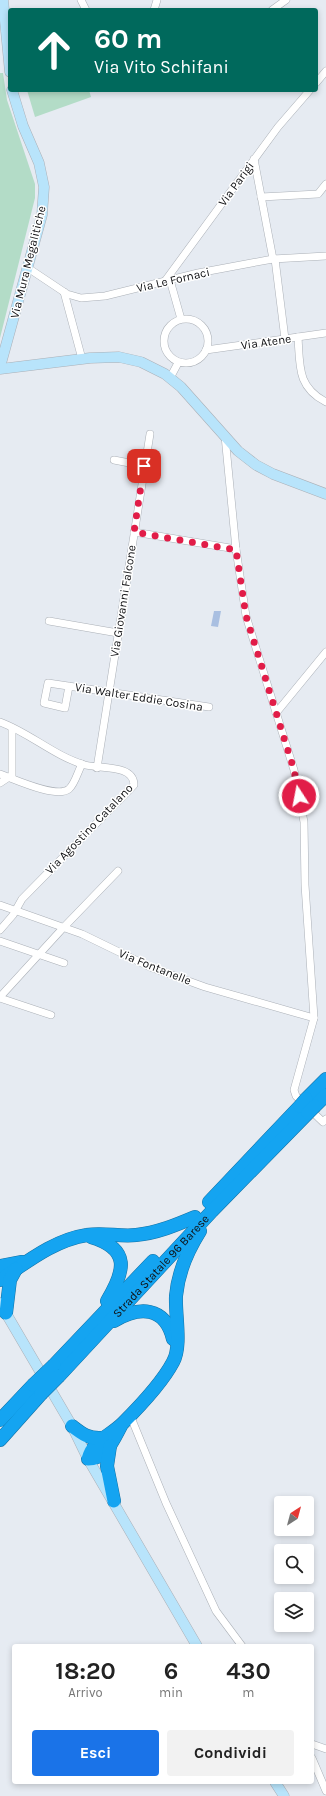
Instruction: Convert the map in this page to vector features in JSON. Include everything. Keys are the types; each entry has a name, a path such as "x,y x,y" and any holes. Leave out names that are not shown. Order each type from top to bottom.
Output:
{"highway":[{"name":"Strada Statale 96 Barese","path":"99,1324 212,1211 307,1106 326,1079"},
{"name":"Strada Statale 96 Barese","path":"0,1440 37,1390 99,1324 195,1217 307,1106 326,1095"},
{"path":"88,1459 91,1449 106,1442 167,1372 174,1361 177,1350 176,1294 184,1260 212,1211"},
{"path":"5,1266 30,1259 51,1247 85,1235 143,1234 159,1231 195,1217"},
{"path":"85,1235 102,1240 116,1250 122,1267 117,1284 99,1324"},
{"path":"0,1280 5,1266"},
{"path":"3,1308 10,1280 5,1266"},
{"path":"99,1324 135,1311 154,1314 168,1323 177,1350"},
{"name":"Strada Statale 96 Barese","path":"0,1420 37,1390"},
{"path":"72,1426 83,1435 92,1439 106,1442"},
{"path":"106,1442 107,1466 114,1501"}],"street":[{"path":"3,0 8,51"},
{"path":"275,8 286,0"},
{"path":"318,81 326,71"},
{"name":"Via Mura Megalitiche","path":"0,368 42,215 44,187 39,163 23,126 13,92"},
{"name":"Via Parigi","path":"168,281 254,159 278,127 308,92"},
{"path":"254,159 274,259 285,339"},
{"path":"261,197 318,194 326,184"},
{"name":"Via Le Fornaci","path":"28,268 64,292 77,298 105,296 274,259 326,256"},
{"path":"168,281 181,320"},
{"path":"64,292 82,359"},
{"path":"188,319 201,326 206,332 208,339 206,350 200,359 193,363 185,364 178,362 167,353 163,339 169,326 181,320 188,319"},
{"name":"Via Atene","path":"206,350 326,333"},
{"path":"298,337 303,382 312,392 326,402"},
{"path":"0,368 82,359 119,357 141,362 170,378 181,387 238,451 256,465 273,474 326,494"},
{"path":"170,378 178,362"},
{"name":"Via Giovanni Falcone","path":"97,768 150,434"},
{"path":"225,436 236,550 246,616 294,770 304,822 305,885 314,1018 294,1090 296,1096 323,1122 326,1119"},
{"path":"114,460 144,466"},
{"path":"134,532 236,550"},
{"path":"49,622 118,633"},
{"path":"276,713 326,652"},
{"name":"Via Walter Eddie Cosina","path":"69,686 209,707"},
{"path":"0,722 58,754 82,764 97,768"},
{"path":"11,778 12,728"},
{"path":"0,774 42,789 63,792 70,788 82,764"},
{"name":"Via Agostino Catalano","path":"16,910 22,899 134,784 132,776 126,770 97,768"},
{"path":"0,783 11,778"},
{"path":"51,1015 0,998 38,954 118,871"},
{"name":"Via Fontanelle","path":"0,905 82,934 150,967 205,987 314,1018"},
{"path":"0,930 16,910"},
{"path":"0,941 64,963"},
{"path":"3,1308 72,1426 88,1459 114,1501 196,1644"},
{"path":"126,1420 216,1611 241,1644"},
{"path":"314,1745 326,1749"},
{"path":"314,1763 326,1791"},
{"path":"277,1784 284,1796"}],"green space":[{"path":"0,73 3,73 7,100 35,184 35,198 0,338"},
{"path":"28,92 90,92 91,97 35,117"}],"water":[{"path":"214,611 221,611 218,627 211,626"}],"route":[{"path":"144,466 134,532 236,550 246,616 294,770 299,796"}]}
